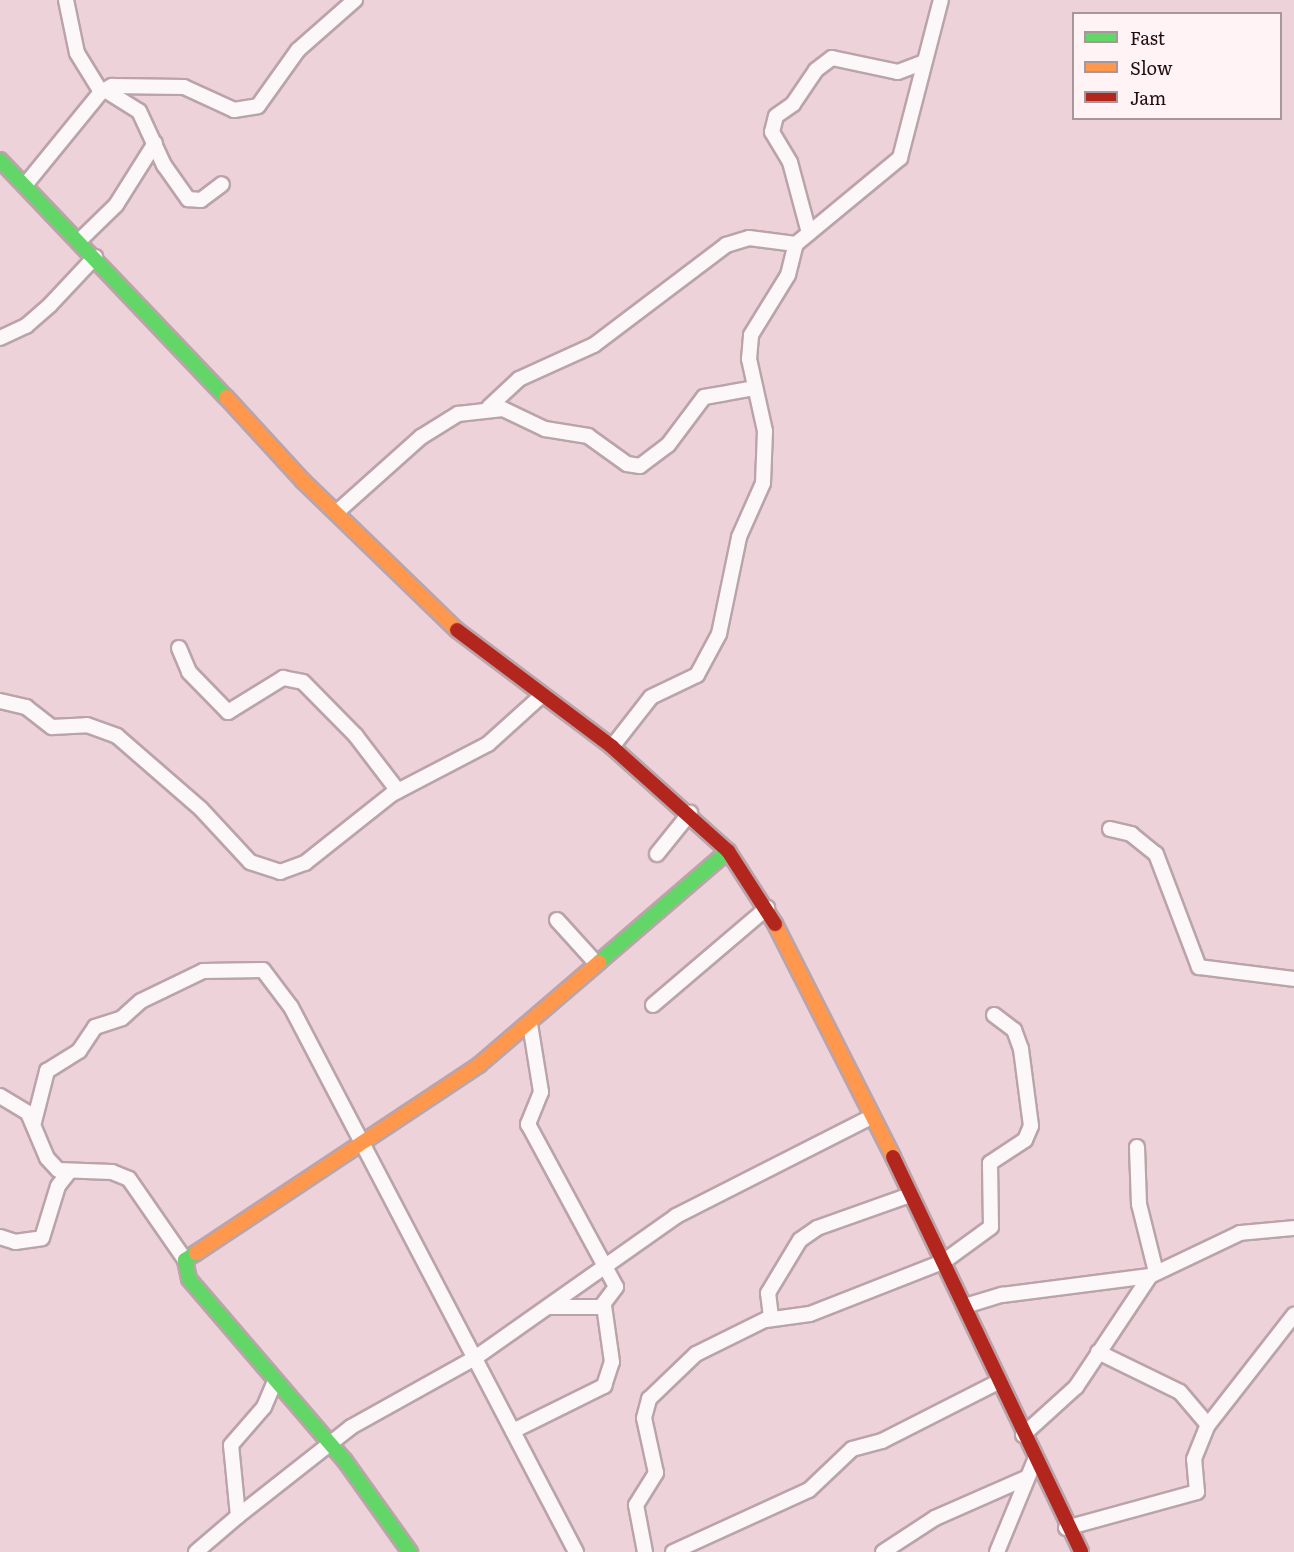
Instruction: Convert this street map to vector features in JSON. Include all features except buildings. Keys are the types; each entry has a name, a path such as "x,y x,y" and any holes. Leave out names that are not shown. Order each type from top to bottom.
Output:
{"street":[{"path":"66,0 77,53 103,91 132,104 171,176 192,201 222,184"},
{"path":"26,184 103,91 184,87 227,108 247,110 267,97 309,38 355,0"},
{"path":"612,747 651,697 697,675 719,634 739,537 763,483 765,431 748,359 752,335 788,274 796,244 900,158 922,63 941,0"},
{"path":"809,233 790,162 772,132 776,116 793,104 816,70 832,58 898,72 922,63"},
{"path":"79,242 116,205 155,143"},
{"path":"0,160 95,256 337,512 472,645 540,697 612,747 690,813 728,851 767,908 965,1306 996,1383 1066,1527 1081,1552"},
{"path":"337,512 437,425 489,407 519,379 594,345 726,245 749,238 796,244"},
{"path":"0,338 50,305 95,256"},
{"path":"489,407 545,429 588,436 627,464 640,466 668,445 704,397 755,388"},
{"path":"179,648 189,672 228,712 283,678 303,682 356,736 398,791"},
{"path":"0,701 26,707 52,726 87,725 117,736 201,809 250,862 280,872 305,863 398,791 488,744 540,697"},
{"path":"657,854 690,813"},
{"path":"1110,830 1131,834 1156,854 1199,967 1294,979"},
{"path":"185,1260 360,1146 530,1023 596,963 728,851"},
{"path":"653,1005 767,908"},
{"path":"557,920 596,963"},
{"path":"34,1122 47,1071 79,1051 95,1027 122,1018 186,976 238,966 264,970 273,980 576,1552"},
{"path":"645,1552 636,1505 656,1473 644,1418 649,1399 696,1354 766,1320 819,1311 944,1263 991,1227 990,1163 1025,1140 1031,1126 1021,1049 1014,1030 994,1015"},
{"path":"530,1023 541,1092 528,1124 608,1268 616,1293 604,1306 550,1307"},
{"path":"0,1096 16,1101 34,1122 47,1158 69,1172 112,1172 129,1179 185,1260 189,1279 274,1384 329,1443 410,1552"},
{"path":"196,1552 238,1516 276,1491 329,1443 475,1358 714,1194 872,1118"},
{"path":"1023,1435 1068,1397 1153,1274 1139,1204 1137,1148"},
{"path":"0,1237 15,1242 42,1238 58,1186 69,1172"},
{"path":"766,1320 773,1312 768,1293 800,1240 817,1228 910,1195"},
{"path":"965,1306 1002,1295 1153,1274 1240,1233 1294,1228"},
{"path":"513,1431 604,1386 612,1362 604,1306"},
{"path":"1066,1527 1195,1494 1194,1459 1208,1425 1294,1315"},
{"path":"1098,1352 1180,1392 1208,1425"},
{"path":"673,1552 809,1490 852,1449 882,1441 996,1383"},
{"path":"238,1516 231,1445 264,1407 274,1384"},
{"path":"997,1552 1035,1460"},
{"path":"883,1552 935,1518 1026,1478"}],"traffic: fast":[{"path":"0,160 226,397"},
{"path":"599,962 728,851"},
{"path":"196,1253 185,1260 189,1279 345,1461 410,1552"}],"traffic: slow":[{"path":"226,397 303,481 457,630"},
{"path":"775,924 893,1157"},
{"path":"196,1253 479,1065 599,962"}],"traffic: jam":[{"path":"457,630 612,747 728,851 775,924"},
{"path":"893,1157 1081,1552"}]}
